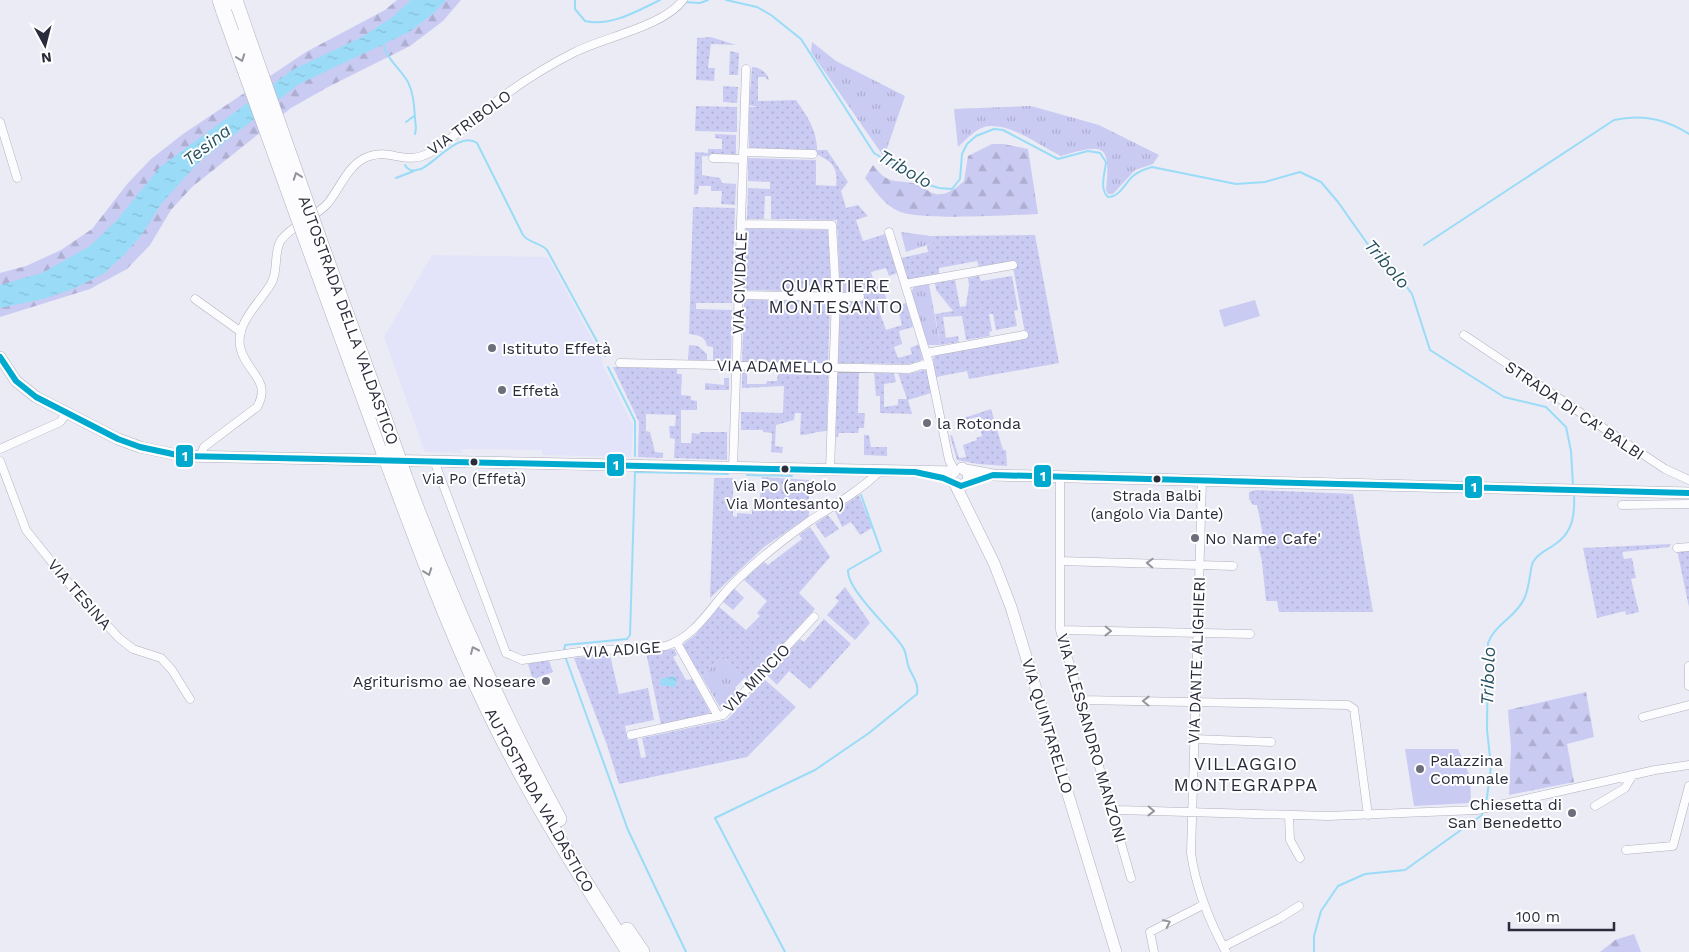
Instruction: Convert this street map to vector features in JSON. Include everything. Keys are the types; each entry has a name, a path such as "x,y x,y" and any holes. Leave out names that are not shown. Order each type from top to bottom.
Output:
{"highway":[{"name":"AUTOSTRADA DELLA VALDASTICO","path":"235,0 384,453 399,478 506,717 576,847 642,952"},
{"name":"AUTOSTRADA DELLA VALDASTICO","path":"222,6 383,415 399,478"},
{"name":"AUTOSTRADA VALDASTICO","path":"399,478 442,610 510,754 565,849 629,952"}],"main road":[{"path":"2,362 26,390 118,438 140,447 166,454 200,457 915,472 1251,483 1689,493"},
{"path":"958,474 970,476 966,505"},
{"name":"VIA QUINTARELLO","path":"958,474 966,505 994,563 1011,607 1116,952"},
{"path":"968,483 993,475"}],"street":[{"name":"VIA TRIBOLO","path":"240,332 272,282 277,266 277,247 280,242 328,203 360,160 373,155 405,159 421,157 446,142 496,102 559,61 589,46 668,15 681,3"},
{"name":"VIA CIVIDALE","path":"733,468 746,69"},
{"path":"0,122 2,138 18,178"},
{"path":"713,158 813,154"},
{"path":"741,224 832,225 836,296 830,470"},
{"path":"889,232 929,363 948,455 958,474"},
{"path":"905,284 1013,266"},
{"path":"738,295 860,297"},
{"path":"195,299 240,332 242,353 262,385 261,400 257,407 204,447 200,457"},
{"name":"STRADA DI CA' BALBI","path":"1464,334 1664,470 1689,480"},
{"path":"926,353 1024,335"},
{"name":"VIA ADAMELLO","path":"620,363 909,369 929,363"},
{"path":"0,449 60,422 67,413"},
{"name":"VIA TESINA","path":"0,462 26,530 69,583 119,638 133,649 161,658 172,670 190,699"},
{"name":"VIA ADIGE","path":"435,462 506,653 522,660 565,654 666,646 676,643 691,633 726,591 766,554 811,521 865,486 879,472"},
{"name":"VIA ALESSANDRO MANZONI","path":"1060,477 1060,630 1131,878"},
{"name":"VIA DANTE ALIGHIERI","path":"1202,481 1196,633 1191,853 1195,881 1203,905 1224,949"},
{"path":"1622,505 1689,504"},
{"path":"1677,548 1689,547"},
{"path":"1060,561 1233,566"},
{"name":"VIA MINCIO","path":"631,735 724,714 814,617"},
{"path":"1060,630 1250,634"},
{"path":"676,643 718,716"},
{"path":"1689,666 1689,686"},
{"path":"1080,700 1348,705 1354,709 1368,815"},
{"path":"1643,717 1689,704"},
{"path":"1194,739 1271,742"},
{"path":"1112,808 1118,810 1289,815 1368,815 1477,810 1689,765"},
{"path":"1595,806 1624,788 1632,776"},
{"path":"1626,850 1673,846 1689,786"},
{"path":"1289,815 1290,840 1300,858"},
{"path":"1154,952 1150,932 1203,905"},
{"path":"1224,949 1299,906"}],"shaded area":[{"name":"Istituto Effetà","path":"432,255 548,257 602,358 603,366 633,426 631,457 542,455 542,450 462,449 462,453 425,452 384,337"}],"green space":[{"path":"397,0 461,0 443,21 410,46 328,87 291,108 192,187 171,210 150,245 127,269 90,289 0,317 0,273 26,266 61,250 92,229 128,183 151,159 183,134 306,52 385,10"},
{"path":"711,37 736,45 711,44 708,68 715,68 714,81 696,80 697,38"},
{"path":"812,42 836,61 905,96 884,157 811,52"},
{"path":"730,51 739,53 738,75 729,75"},
{"path":"752,67 763,71 769,80 766,77 758,77 758,101 796,100 804,112 811,124 817,143 817,150 827,150 848,182 841,191 846,208 858,205 868,216 856,220 863,241 885,234 897,273 889,276 886,268 871,272 875,284 881,282 887,301 877,305 886,330 902,325 897,306 906,303 913,327 899,331 902,344 894,347 898,358 912,354 910,348 919,344 923,360 909,364 838,363 840,301 859,302 860,293 840,293 837,220 771,219 771,196 765,196 764,219 747,219 748,188 770,189 770,182 748,181 748,158 816,160 816,185 836,186 836,174 833,166 816,154 816,150 749,148 749,107 757,107 749,105"},
{"path":"723,86 738,87 737,103 723,102"},
{"path":"696,106 737,107 737,132 695,131"},
{"path":"1031,106 1099,125 1159,155 1153,164 1135,170 1113,194 1108,194 1106,190 1107,163 1105,155 1101,150 1086,150 1061,156 1017,132 990,126 981,128 958,147 954,109"},
{"path":"715,134 736,135 736,157 702,156 702,175 720,178 722,183 736,184 735,205 721,204 722,191 711,191 711,186 699,186 698,194 694,195 695,152 708,153 708,149 722,149 722,139 715,138"},
{"path":"992,144 1003,144 1028,149 1038,214 944,217 909,214 898,211 888,205 865,178 873,165 891,180 920,185 935,194 944,194 953,190 964,181 968,156"},
{"path":"693,207 735,208 732,303 696,303 696,309 732,310 731,361 713,361 713,347 707,346 705,340 701,337 689,334"},
{"path":"746,228 828,230 831,292 744,290"},
{"path":"901,232 931,236 933,243 906,252"},
{"path":"1035,235 1059,363 969,379 967,371 936,377 933,359 935,355 1026,338 1012,262 979,267 977,261 939,268 939,274 908,280 901,258 928,252 927,245 933,243 931,236"},
{"path":"979,276 981,281 1012,276 1018,310 1014,311 1017,326 996,330 993,314 989,314 992,331 989,332 990,336 966,340 962,316 943,317 946,338 958,336 959,342 940,345 935,314 953,311 936,290 935,283 955,280 960,307 966,306 968,278"},
{"path":"929,284 940,345 928,345 911,292 914,287"},
{"path":"744,299 830,301 828,363 742,362"},
{"path":"1255,300 1260,316 1224,327 1219,310"},
{"path":"689,345 698,346 707,354 707,361 688,360"},
{"path":"613,367 677,369 677,374 682,374 681,395 691,396 691,400 697,401 697,410 681,410 681,443 691,443 692,433 727,432 727,460 674,458 675,439 670,438 669,426 675,426 676,415 646,414 646,431 650,432 655,452 663,453 663,458 638,457 639,422"},
{"path":"927,369 931,393 908,400 912,414 880,413 880,396 876,396 874,373 894,373 896,382 884,384 884,407 898,405 898,399 907,399 898,373 909,374"},
{"path":"742,370 752,370 747,372 747,384 766,384 767,381 777,381 778,373 775,371 828,372 827,431 800,435 801,413 795,413 794,420 776,425 775,446 783,447 782,453 771,452 772,433 763,432 763,430 741,430 741,412 783,413 784,386 742,388"},
{"path":"837,372 859,372 858,413 865,413 864,428 859,428 858,433 839,433 838,437 836,437"},
{"path":"724,378 729,378 729,390 705,390 705,383 724,385"},
{"path":"991,409 1003,450 1006,450 1007,466 957,460 950,436 952,435 959,458 966,457 963,445 982,436 977,417 965,420 964,418"},
{"path":"864,435 869,435 871,447 887,447 887,456 864,455"},
{"path":"762,477 809,480 809,516 764,547 710,598 714,478 733,478 733,516 737,517 737,513 752,514 752,508 759,508"},
{"path":"1256,490 1353,494 1373,612 1279,612 1277,601 1266,601 1262,562 1257,541 1264,540 1257,505 1253,505 1249,499 1249,492"},
{"path":"859,495 872,528 860,535 851,522 842,527 835,511"},
{"path":"828,515 839,529 825,538 815,524"},
{"path":"810,527 830,557 799,593 815,609 749,681 722,656 702,677 682,645 695,635 718,606 746,630 760,616 757,613 767,601 744,580 764,562 768,565 802,539 799,535"},
{"path":"1671,544 1669,547 1622,552 1624,559 1632,558 1636,578 1631,579 1639,612 1626,615 1625,611 1597,618 1583,548"},
{"path":"1689,549 1689,607 1677,550"},
{"path":"845,587 870,623 855,640 827,615 839,601 835,598"},
{"path":"734,588 744,598 733,610 722,601"},
{"path":"824,619 851,644 810,689 789,671 777,685 767,675 768,672 800,639 804,642"},
{"path":"674,649 677,655 673,657 686,680 692,679 710,712 661,725 646,652"},
{"path":"610,655 619,694 648,688 654,720 625,726 628,740 637,738 641,758 646,757 642,738 727,720 764,679 796,707 747,757 619,784 607,745 574,658"},
{"path":"722,656 745,677 735,688 739,692 721,709 702,677"},
{"path":"548,658 553,672 536,678 538,683 534,684 528,664"},
{"path":"1586,692 1594,737 1567,744 1574,782 1509,795 1511,748 1508,710"},
{"path":"1405,749 1458,749 1470,776 1471,803 1414,806"},
{"path":"1634,934 1641,952 1600,952 1615,940"}],"water":[{"name":"Tesina","path":"411,0 446,0 435,12 409,32 299,84 198,163 161,204 143,233 124,255 103,274 73,289 43,299 0,308 0,285 42,273 90,246 117,220 160,167 294,69 362,37 391,18"},
{"path":"674,676 677,680 675,687 660,685 661,679"}],"waterway":[{"name":"Tribolo","path":"575,0 575,9 585,21 595,22 604,22 624,17 660,0"},
{"name":"Tribolo","path":"684,2 700,3 708,0"},
{"name":"Tribolo","path":"726,0 757,7 771,15 801,39 874,153 923,183 939,188 952,189 960,179 962,154 967,144 976,136 994,129 1003,130 1058,159 1088,151 1100,153 1106,162 1103,185 1105,194 1108,197 1116,195 1135,174 1152,167 1236,184 1265,182 1300,172 1321,182 1338,202 1369,246 1395,271 1412,294 1430,350 1504,397 1546,407 1566,427 1571,451 1573,485"},
{"path":"383,43 387,54 405,77 410,87 414,105 415,134"},
{"path":"406,122 414,116"},
{"path":"1424,245 1614,120 1624,118 1653,119 1662,121 1689,134"},
{"path":"405,165 408,169 421,169 456,144 470,140 477,143 523,235 547,250 605,356"},
{"path":"396,178 414,171"},
{"path":"608,367 635,421 635,456"},
{"path":"564,652 565,645 627,639 630,635 635,472 728,474"},
{"path":"747,475 792,476"},
{"name":"Tribolo","path":"1486,805 1491,766 1487,730 1488,643 1495,631 1516,611 1524,599 1535,559 1560,540 1569,529 1572,523 1574,494"},
{"path":"785,952 715,818 815,770 869,733 917,694 916,684 909,668 904,648 861,598 849,578 848,570 881,551 861,495"},
{"path":"565,656 628,830 686,952"},
{"name":"Tribolo","path":"1314,952 1314,936 1321,911 1338,886 1365,874 1405,870 1482,815 1483,811"}],"transit line":[{"name":"1","path":"0,357 16,381 36,397 118,439 140,447 182,456 915,472 943,478 961,486 993,475 1689,493"}],"place":[{"name":"Istituto Effetà","path":"492,348"},
{"name":"Effetà","path":"502,390"},
{"name":"la Rotonda","path":"927,423"},
{"name":"Via Po (Effetà)","path":"474,462"},
{"name":"Via Po (angolo Via Montesanto)","path":"785,469"},
{"name":"Strada Balbi (angolo Via Dante)","path":"1157,479"},
{"name":"No Name Cafe'","path":"1195,538"},
{"name":"Agriturismo ae Noseare","path":"546,681"},
{"name":"Palazzina Comunale","path":"1420,769"},
{"name":"Chiesetta di San Benedetto","path":"1572,813"}],"district":[{"name":"QUARTIERE MONTESANTO","path":"836,296"},
{"name":"VILLAGGIO MONTEGRAPPA","path":"1246,774"}]}
